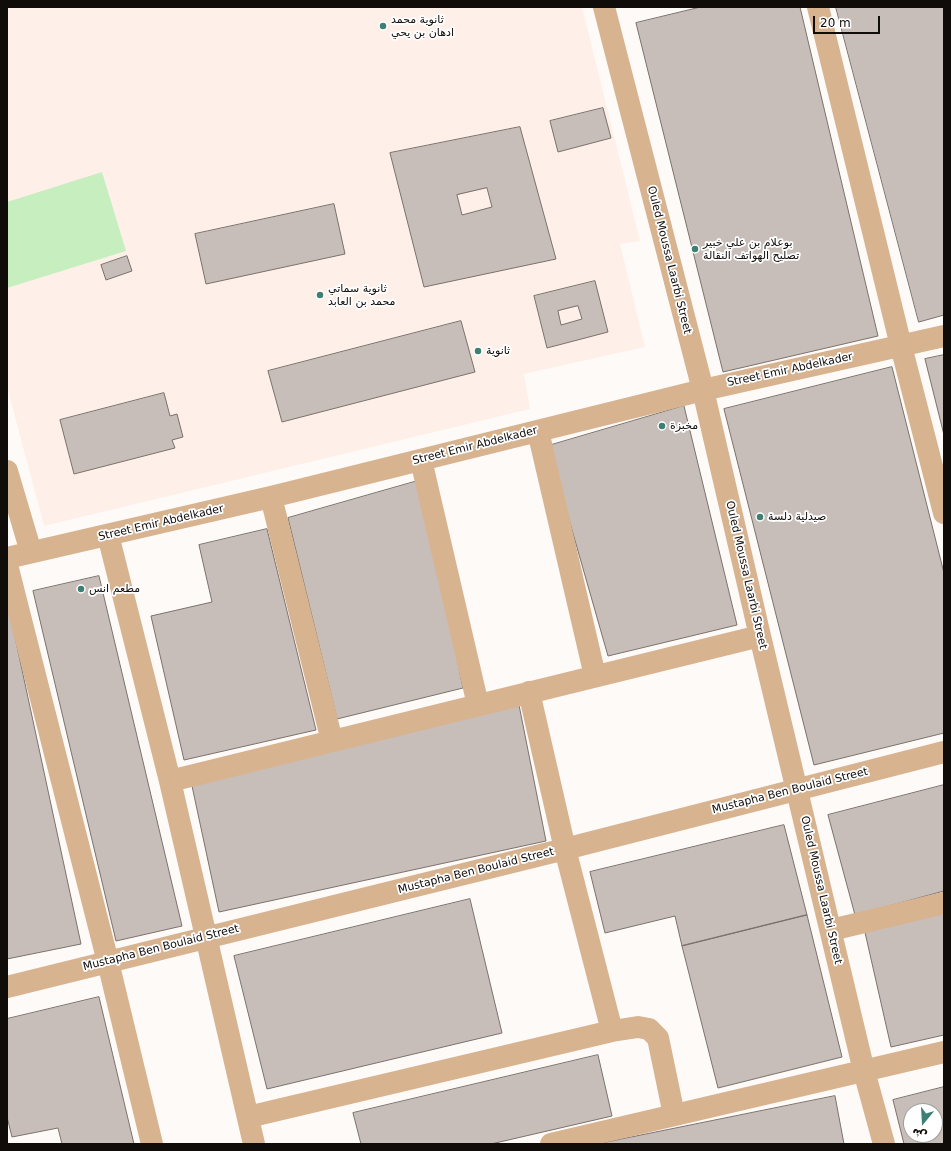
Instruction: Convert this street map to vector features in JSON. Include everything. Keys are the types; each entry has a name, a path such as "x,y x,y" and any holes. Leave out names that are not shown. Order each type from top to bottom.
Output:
{"street":[{"name":"Ouled Moussa Laarbi Street","path":"604,7 703,390 864,1071 884,1144"},
{"path":"818,7 901,346 944,513"},
{"name":"Street Emir Abdelkader","path":"7,558 271,497 703,390 944,336"},
{"path":"538,431 595,676"},
{"path":"421,460 478,705"},
{"path":"7,471 31,552"},
{"path":"271,497 332,741"},
{"path":"108,535 170,781 254,1144"},
{"path":"7,565 108,962 152,1144"},
{"path":"170,781 760,636"},
{"path":"529,692 565,849 612,1031"},
{"name":"Mustapha Ben Boulaid Street","path":"7,987 565,849 944,752"},
{"path":"831,930 944,903"},
{"path":"248,1117 612,1031 638,1027 649,1029 658,1038 674,1115"},
{"path":"564,1143 674,1115 944,1052"}],"shaded area":[{"name":"ثانوية سماتي محمد بن العابد","path":"7,7 582,7 640,241 620,244 645,347 524,374 530,409 44,526 7,387"}],"green space":[{"path":"102,172 126,251 7,288 7,202"}],"building":[{"path":"701,7 800,7 878,336 723,372 636,23"},
{"path":"836,7 944,7 944,315 919,322"},
{"path":"603,108 611,138 558,152 550,121"},
{"path":"520,127 556,259 424,287 390,153","holes":["487,188 492,207 462,215 457,195"]},
{"path":"334,204 345,254 206,284 195,234"},
{"path":"127,256 132,271 106,280 101,265"},
{"path":"595,281 608,332 547,348 534,296","holes":["578,306 582,319 561,325 558,311"]},
{"path":"461,321 475,372 282,422 268,371"},
{"path":"944,355 944,435 925,359"},
{"path":"892,367 944,573 944,733 814,765 724,409"},
{"path":"164,393 170,416 177,414 183,437 172,440 175,448 74,474 60,420"},
{"path":"684,406 737,625 608,656 548,446"},
{"path":"421,480 463,688 337,719 288,518"},
{"path":"267,529 316,730 184,760 151,616 212,602 199,545"},
{"path":"99,576 182,926 116,941 33,591"},
{"path":"7,600 81,944 7,959"},
{"path":"519,705 546,841 219,912 192,786"},
{"path":"944,785 944,891 855,915 828,815"},
{"path":"784,825 807,915 682,946 675,916 605,933 590,872"},
{"path":"470,899 502,1033 267,1089 234,956"},
{"path":"944,910 944,1035 891,1047 864,928"},
{"path":"807,915 842,1057 718,1088 682,946"},
{"path":"99,997 134,1144 62,1144 58,1128 12,1137 7,1117 7,1019"},
{"path":"598,1055 612,1116 491,1144 361,1144 353,1113"},
{"path":"944,1087 944,1144 904,1143 943,1143 943,1103 903,1103 903,1140 893,1100"},
{"path":"835,1096 844,1144 597,1144"}],"place":[{"name":"ثانوية محمد ادهان بن يحي","path":"383,26"},
{"name":"بوعلام بن علي خبير تصليح الهواتف النقالة","path":"695,249"},
{"name":"ثانوية سماتي محمد بن العابد","path":"320,295"},
{"name":"ثانوية","path":"478,351"},
{"name":"مخبزة","path":"662,426"},
{"name":"صيدلية دلسة","path":"760,517"},
{"name":"مطعم انس","path":"81,589"}]}
